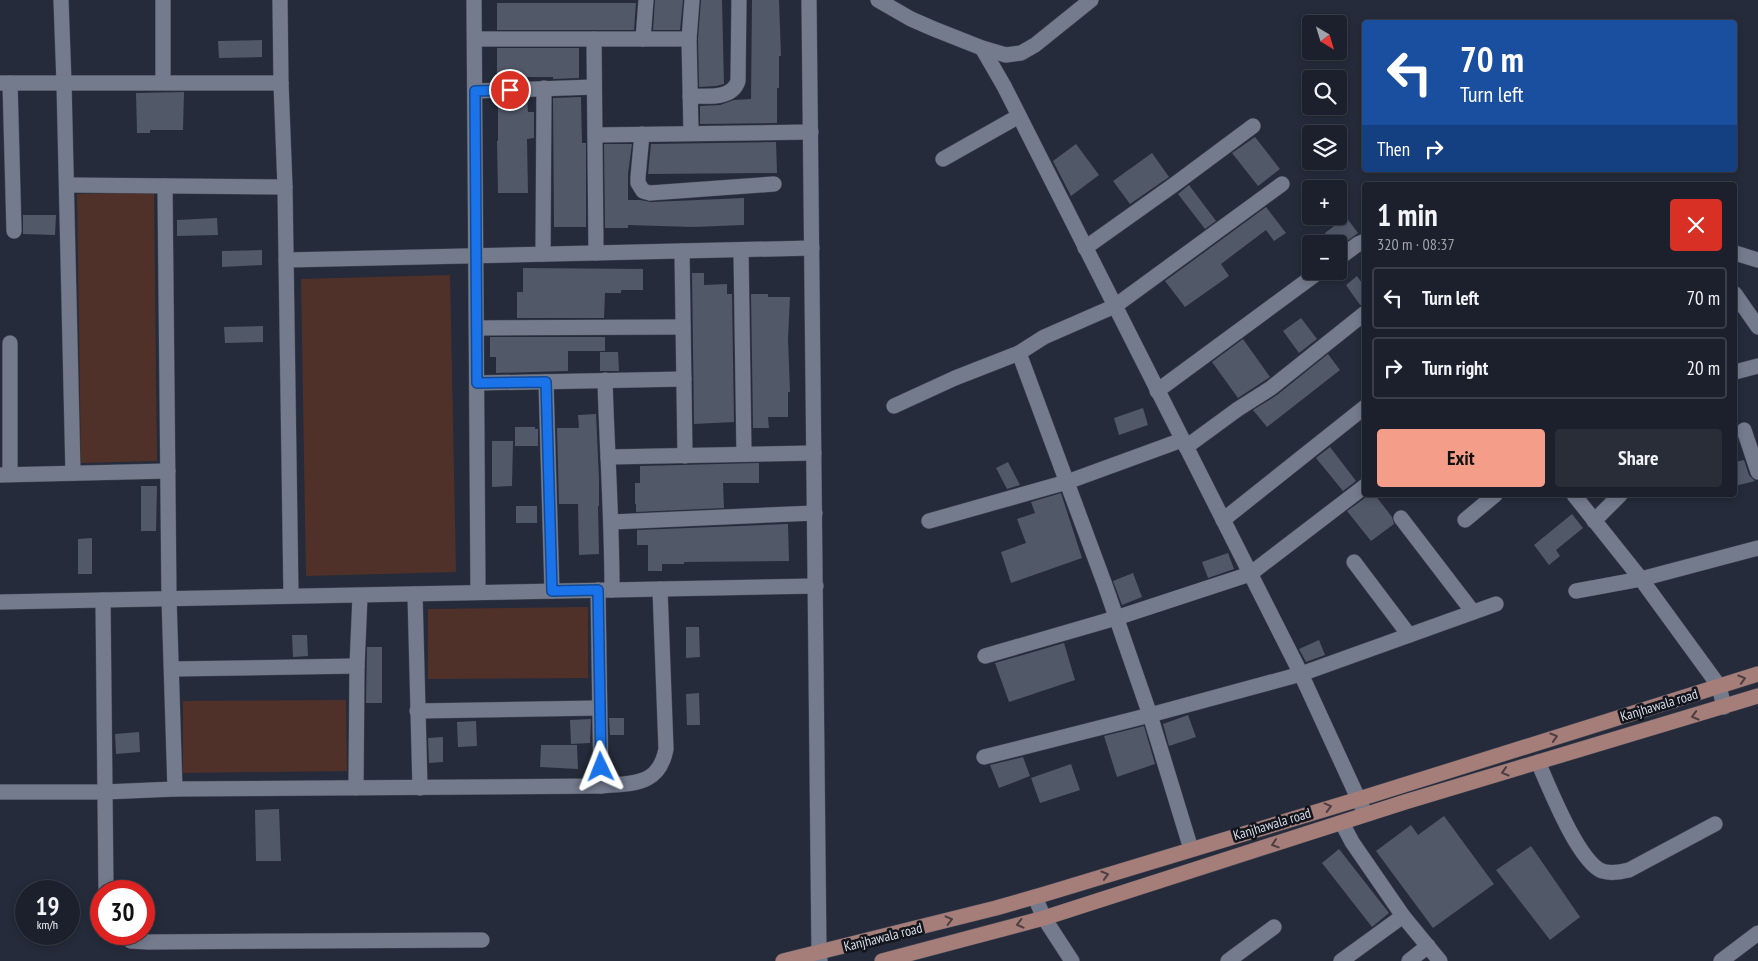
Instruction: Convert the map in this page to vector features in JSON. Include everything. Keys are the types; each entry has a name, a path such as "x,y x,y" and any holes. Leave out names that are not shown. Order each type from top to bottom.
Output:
{"main road":[{"name":"Kanjhawala road","path":"783,961 819,957 1035,897 1359,799 1758,674"},
{"name":"Kanjhawala road","path":"882,961 1044,918 1366,815 1758,696"}],"street":[{"path":"61,0 73,473"},
{"path":"163,0 163,82"},
{"path":"280,0 285,187 291,596"},
{"path":"474,0 478,592"},
{"path":"643,39 646,0"},
{"path":"691,133 689,39 692,0"},
{"path":"690,96 720,95 729,93 737,86 739,0"},
{"path":"809,0 819,957"},
{"path":"878,0 911,19 982,48 1006,55 1021,53 1035,45 1090,0"},
{"path":"475,39 689,39"},
{"path":"594,39 596,253"},
{"path":"982,48 1301,674 1366,815"},
{"path":"14,231 5,82 281,83"},
{"path":"475,91 594,87"},
{"path":"543,254 544,88"},
{"path":"943,159 1018,116"},
{"path":"1085,248 1253,126"},
{"path":"595,135 811,132"},
{"path":"642,134 638,183 643,191 650,193 774,184"},
{"path":"894,406 955,378 1019,353 1044,337 1115,306 1282,184"},
{"path":"67,185 285,187"},
{"path":"165,186 170,598 175,789"},
{"path":"1347,252 1362,242"},
{"path":"286,260 812,248"},
{"path":"740,250 744,454"},
{"path":"682,251 685,456"},
{"path":"1737,255 1758,260"},
{"path":"1157,391 1308,280"},
{"path":"1737,297 1758,327"},
{"path":"929,521 1067,482 1184,443 1271,388 1362,315"},
{"path":"477,328 683,327"},
{"path":"10,343 5,474 168,471"},
{"path":"1019,353 1150,715 1191,849"},
{"path":"1737,371 1758,366"},
{"path":"477,383 684,379"},
{"path":"601,786 599,708 605,590 612,522 605,380"},
{"path":"546,382 552,591"},
{"path":"1223,520 1362,409"},
{"path":"1746,430 1758,472"},
{"path":"608,457 814,453"},
{"path":"985,656 1116,618 1250,574 1362,488"},
{"path":"1465,520 1492,497"},
{"path":"1576,497 1641,580 1719,686 1724,707"},
{"path":"1594,521 1618,497"},
{"path":"612,522 815,513"},
{"path":"1401,518 1473,612"},
{"path":"1576,591 1641,580 1758,548"},
{"path":"1354,562 1409,635"},
{"path":"0,602 816,586"},
{"path":"0,792 601,786 637,783 650,778 658,770 664,761 666,749 660,589"},
{"path":"415,594 420,788"},
{"path":"356,788 357,666 360,596"},
{"path":"103,600 106,880"},
{"path":"984,757 1301,674 1496,604"},
{"path":"172,670 357,666"},
{"path":"417,712 599,708"},
{"path":"1538,762 1568,827 1582,852 1603,871 1617,873 1629,870 1715,824"},
{"path":"1342,823 1352,842 1403,916 1440,961"},
{"path":"1035,897 1044,918 1072,961"},
{"path":"1341,961 1403,916"},
{"path":"1228,961 1274,927"},
{"path":"1721,961 1758,933"},
{"path":"155,942 482,940"},
{"path":"1409,961 1428,946"}],"shaded area":[{"path":"154,192 157,461 81,463 77,194"},
{"path":"450,275 456,572 306,576 301,279"},
{"path":"588,607 588,678 428,679 428,609"},
{"path":"346,700 347,771 183,773 183,701"}],"building":[{"path":"655,0 683,0 680,30 653,30"},
{"path":"701,0 722,0 724,84 716,86 699,87 698,39"},
{"path":"752,0 779,0 781,56 779,56 779,88 777,88 777,123 700,124 700,106 720,105 734,100 751,99"},
{"path":"497,3 636,3 634,30 497,30"},
{"path":"262,40 262,57 219,58 218,41"},
{"path":"497,48 579,48 579,78 527,77 527,80 497,81"},
{"path":"184,92 183,130 150,130 150,133 137,133 136,93"},
{"path":"581,97 582,143 586,143 586,227 554,227 553,98"},
{"path":"527,99 528,112 534,112 534,138 527,139 528,193 498,193 498,100"},
{"path":"1255,137 1280,169 1258,186 1232,153"},
{"path":"776,142 777,173 648,174 651,144"},
{"path":"604,144 632,144 628,174 628,200 651,202 744,198 744,225 693,227 628,225 628,228 605,228"},
{"path":"1076,144 1099,175 1071,196 1053,161"},
{"path":"1152,153 1169,177 1130,204 1113,181"},
{"path":"1189,185 1216,221 1205,229 1178,194"},
{"path":"1266,207 1286,233 1274,241 1266,230 1221,264 1229,276 1185,307 1165,281"},
{"path":"23,215 56,215 55,235 23,234"},
{"path":"217,218 218,235 177,236 177,220"},
{"path":"1347,218 1358,233 1347,241 1347,235 1326,235 1325,233 1336,225 1347,225"},
{"path":"262,250 262,265 222,267 222,251"},
{"path":"523,268 643,269 643,290 621,290 621,293 605,293 604,318 517,318 517,292 523,292"},
{"path":"692,273 704,273 704,285 727,284 727,294 732,294 734,422 694,424"},
{"path":"1357,276 1362,283 1362,305 1360,305 1346,285"},
{"path":"751,294 768,294 768,297 790,297 788,339 790,392 788,392 788,417 768,417 769,428 753,428"},
{"path":"1301,318 1317,339 1299,353 1283,331"},
{"path":"263,326 263,342 225,343 224,327"},
{"path":"490,337 605,337 605,351 568,351 568,371 496,373 496,357 490,357"},
{"path":"1243,339 1270,377 1238,398 1212,362"},
{"path":"600,352 618,352 619,371 600,371"},
{"path":"1328,354 1340,370 1267,427 1253,410 1277,395"},
{"path":"1143,408 1148,425 1119,435 1114,418"},
{"path":"596,414 599,479 599,554 579,555 578,504 559,504 557,428 579,428 578,415"},
{"path":"515,427 535,427 535,429 538,429 538,446 515,446"},
{"path":"492,441 513,441 512,486 492,487"},
{"path":"1330,447 1356,481 1343,491 1316,458"},
{"path":"1744,460 1749,475 1755,481 1737,486 1737,462"},
{"path":"1008,462 1020,485 1007,489 996,468"},
{"path":"759,463 759,483 723,483 724,508 636,512 635,483 640,483 640,466"},
{"path":"141,486 157,486 156,531 141,531"},
{"path":"1061,493 1082,558 1011,583 1001,552 1026,543 1017,519 1035,513 1031,502"},
{"path":"1366,497 1377,497 1392,517 1394,524 1371,541 1347,511"},
{"path":"516,506 537,506 537,523 516,523"},
{"path":"1572,514 1583,528 1556,550 1560,556 1549,565 1534,545"},
{"path":"788,524 789,561 684,562 684,564 662,564 662,571 648,571 648,545 637,545 637,530"},
{"path":"92,538 92,574 78,574 78,539"},
{"path":"1228,553 1234,569 1208,578 1202,562"},
{"path":"1133,573 1142,597 1122,605 1113,581"},
{"path":"686,627 699,627 700,657 686,658"},
{"path":"292,635 307,635 308,656 293,657"},
{"path":"1319,640 1325,655 1306,662 1299,649"},
{"path":"1064,643 1075,680 1009,702 995,663"},
{"path":"367,647 382,647 382,703 366,703"},
{"path":"699,693 700,725 687,725 686,694"},
{"path":"1188,715 1196,737 1169,746 1163,724"},
{"path":"609,718 624,718 624,735 610,735"},
{"path":"591,719 590,743 571,744 570,720"},
{"path":"476,721 477,746 458,747 457,722"},
{"path":"1144,726 1155,764 1117,777 1104,736"},
{"path":"139,732 140,752 116,754 115,734"},
{"path":"443,737 443,762 429,763 428,738"},
{"path":"541,745 577,745 578,769 540,767"},
{"path":"1023,757 1030,776 999,788 990,765"},
{"path":"1071,764 1080,790 1040,803 1031,778"},
{"path":"279,809 281,861 256,861 255,810"},
{"path":"1444,816 1494,884 1433,928 1376,851 1411,825 1418,835"},
{"path":"1531,846 1580,917 1550,940 1496,870"},
{"path":"1339,849 1389,913 1372,927 1322,863"}],"route":[{"path":"510,90 475,91 477,383 546,382 552,591 598,590 601,767"}]}
